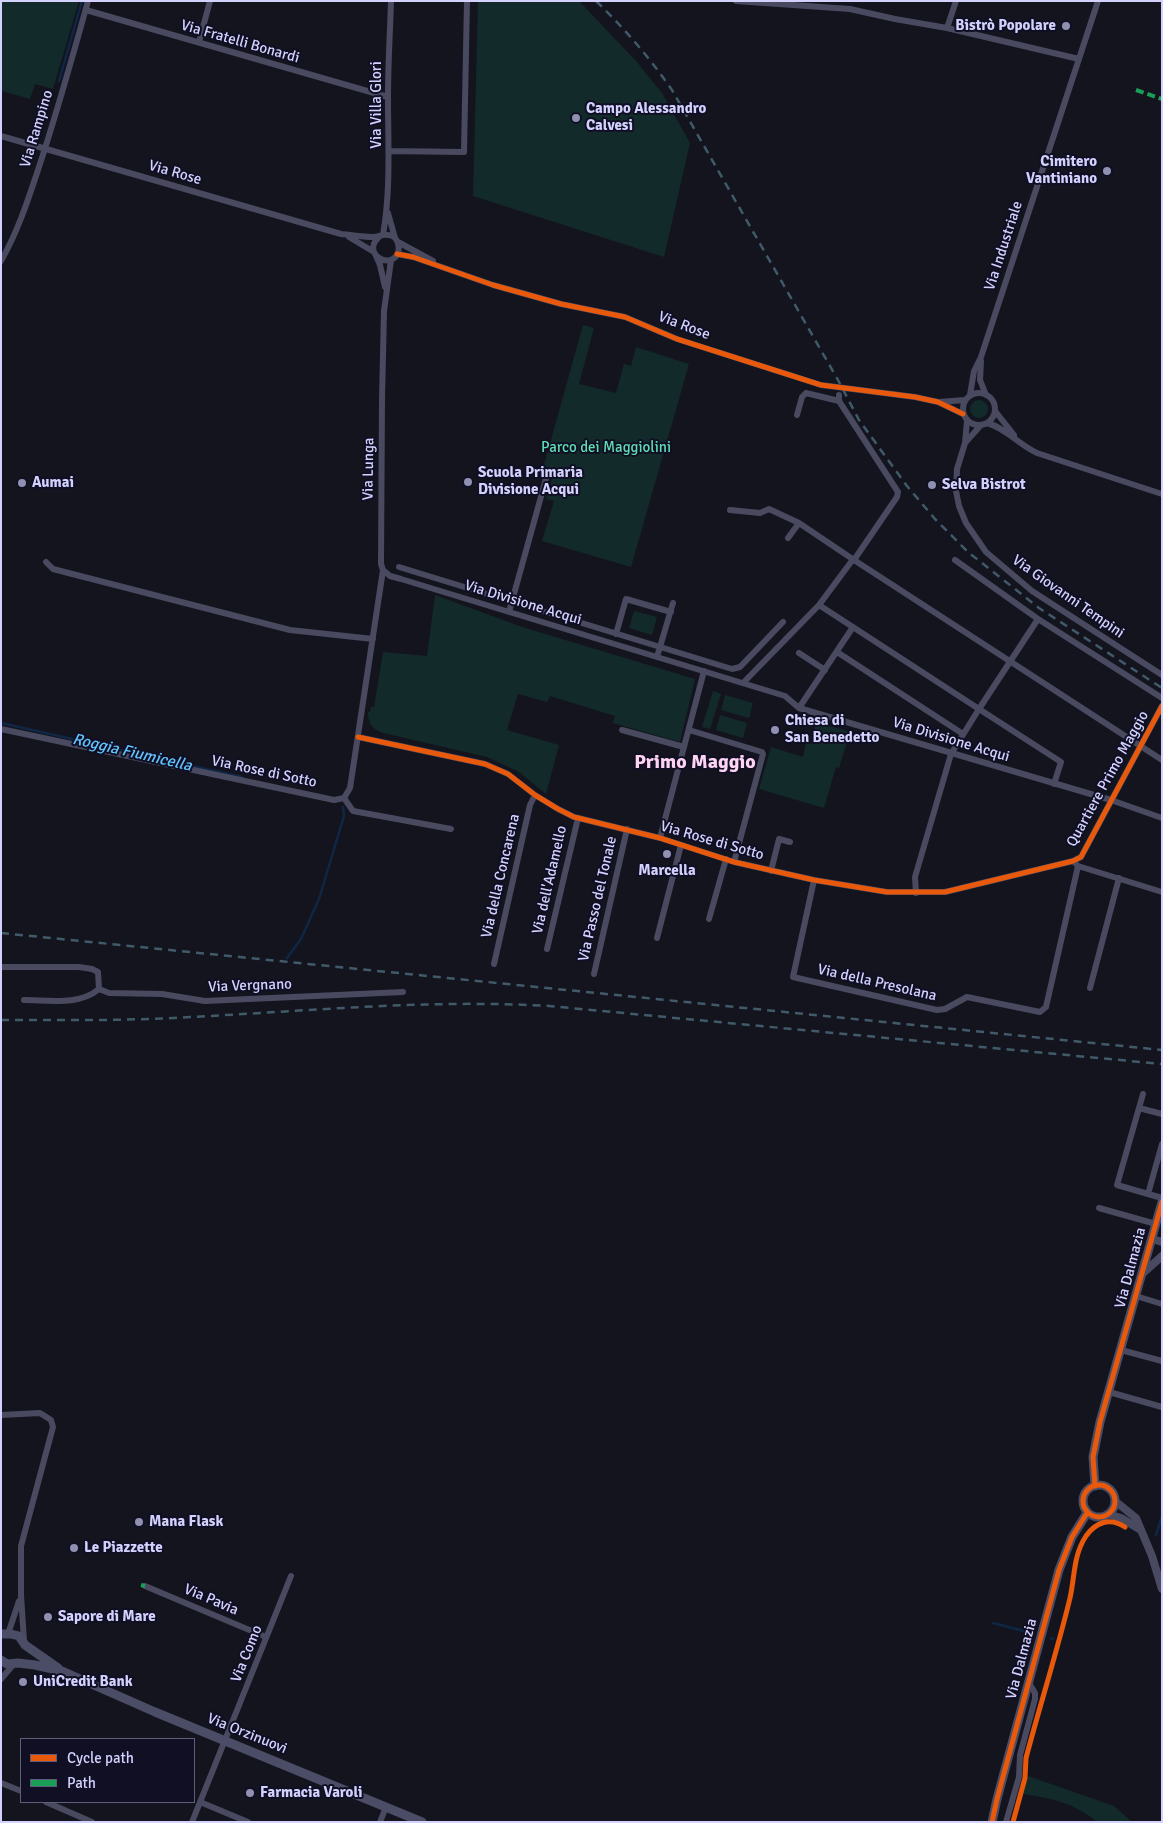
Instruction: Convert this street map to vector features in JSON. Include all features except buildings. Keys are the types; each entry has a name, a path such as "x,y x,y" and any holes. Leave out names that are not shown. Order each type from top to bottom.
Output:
{"main road":[{"name":"Via Dalmazia","path":"1095,1486 1093,1457 1096,1440 1108,1392 1155,1235 1162,1200"},
{"path":"1095,1486 1102,1486 1113,1494 1115,1501 1113,1508 1108,1514 1097,1517 1087,1513 1083,1504 1083,1497 1086,1491 1095,1486"},
{"name":"Via Dalmazia","path":"991,1820 1060,1570 1072,1537 1087,1513"},
{"name":"Via Orzinuovi","path":"4,1635 17,1635 62,1671"},
{"path":"16,1664 25,1654 25,1643"},
{"name":"Via Orzinuovi","path":"1,1660 7,1664 62,1671 422,1822"}],"street":[{"name":"Via Rampino","path":"1,261 10,246 28,202 46,149 88,1"},
{"path":"199,42 210,1"},
{"name":"Via Villa Glori","path":"381,236 388,210 388,97 391,1"},
{"path":"389,150 464,152 467,1"},
{"path":"736,1 850,8 895,19 947,28 1078,59"},
{"path":"947,28 956,1"},
{"name":"Via Industriale","path":"968,398 974,371 981,357 1098,1"},
{"name":"Via Fratelli Bonardi","path":"86,10 388,97"},
{"name":"Via Rose","path":"1,136 341,234 364,237 381,236"},
{"name":"Via Villa Glori","path":"388,210 397,240"},
{"name":"Via Rose","path":"341,234 362,244 375,254"},
{"path":"381,236 392,236 397,240 399,250 391,260 382,260 375,254 374,243 381,236"},
{"name":"Via Rose","path":"397,240 445,268"},
{"name":"Via Lunga","path":"344,798 350,788 383,570 381,564 380,522 385,298 383,275 375,254"},
{"name":"Via Rose","path":"397,254 493,285 561,304 625,317 682,341 821,385 938,402 963,414"},
{"name":"Via Lunga","path":"385,298 391,260"},
{"name":"Via Industriale","path":"981,357 980,380 986,394"},
{"path":"743,683 820,605 854,560 897,497 897,489 839,398 806,393 802,397 797,415"},
{"path":"995,411 991,420 976,426 967,421 962,407 968,398 976,393 986,394 993,401 995,411 1023,446"},
{"name":"Via Rose","path":"938,402 968,398"},
{"name":"Via Giovanni Tempini","path":"967,421 965,443 957,468 956,490 959,506 966,523 986,552 1032,591 1162,675"},
{"path":"984,424 1002,430 1023,446 1044,456 1162,494"},
{"name":"Via Giovanni Tempini","path":"965,443 984,424"},
{"path":"509,612 547,475"},
{"name":"Quartiere Primo Maggio","path":"730,510 760,513 769,509 799,523 1162,760"},
{"path":"788,538 799,523"},
{"name":"Quartiere Primo Maggio","path":"955,560 1038,619 1162,698"},
{"path":"46,562 53,569 290,630 373,639"},
{"name":"Via Divisione Acqui","path":"399,568 736,669 783,622"},
{"name":"Via Divisione Acqui","path":"383,570 390,576 785,696 799,708 1111,800 1162,818"},
{"path":"616,634 626,599 670,612"},
{"path":"657,657 673,603"},
{"path":"820,605 1060,762 1054,784"},
{"path":"916,893 915,877 951,754 1038,619"},
{"path":"799,708 853,627"},
{"path":"767,639 778,648"},
{"path":"837,652 963,734"},
{"path":"799,653 825,670"},
{"path":"660,838 684,747 710,662"},
{"name":"Quartiere Primo Maggio","path":"1076,864 1162,706"},
{"name":"Via Rose di Sotto","path":"1,729 334,800 344,798"},
{"path":"622,730 684,747"},
{"path":"689,730 762,752 763,754 734,862"},
{"name":"Via Rose di Sotto","path":"358,737 485,764 508,774 535,795 578,818 660,838 734,862 814,880 888,892 945,892 1076,864 1162,892"},
{"name":"Via della Concarena","path":"494,964 530,805 535,795"},
{"path":"344,798 353,811 451,829"},
{"name":"Via dell'Adamello","path":"547,949 578,818"},
{"name":"Via Passo del Tonale","path":"594,974 628,830"},
{"name":"Via Rose di Sotto","path":"771,871 779,839 790,842"},
{"path":"657,938 681,845"},
{"name":"Via Rose di Sotto","path":"709,919 726,859"},
{"name":"Via della Presolana","path":"814,880 793,977 937,1010 945,1009 968,997 1040,1012 1046,1007 1076,864"},
{"path":"1090,988 1119,878"},
{"path":"1,967 79,967 98,972 99,989 83,999 24,1000"},
{"name":"Via Vergnano","path":"99,989 109,993 162,994 205,1001 403,992"},
{"path":"1143,1094 1117,1185 1162,1200"},
{"path":"1139,1108 1162,1114"},
{"path":"1148,1194 1162,1144"},
{"path":"1099,1208 1159,1218"},
{"path":"1155,1235 1162,1242"},
{"path":"1142,1274 1162,1256"},
{"name":"Via Dalmazia","path":"1136,1296 1162,1304"},
{"path":"1121,1350 1162,1362"},
{"path":"1108,1392 1162,1407"},
{"path":"1,1416 40,1413 51,1420 53,1427 22,1546 21,1595 25,1643"},
{"path":"1115,1501 1136,1518 1152,1556 1162,1589"},
{"path":"1108,1514 1121,1518 1141,1530"},
{"name":"Via Como","path":"192,1822 291,1576"},
{"name":"Via Pavia","path":"145,1586 266,1637"},
{"path":"4,1635 21,1595"},
{"path":"1,1679 16,1664"},
{"path":"1006,1822 1019,1776 1020,1755 1035,1699 1035,1693 1029,1683"},
{"path":"1,1783 20,1791"},
{"path":"200,1802 248,1822"},
{"path":"48,1803 92,1822"},
{"path":"380,1822 386,1807"}],"green space":[{"path":"1,1 79,1 53,89 35,84 30,99 1,92"},
{"name":"Campo Alessandro Calvesi","path":"478,1 579,1 636,61 662,93 690,143 664,257 473,196"},
{"name":"Parco dei Maggiolini","path":"583,325 594,328 579,384 616,393 624,364 631,366 636,347 689,364 631,567 542,541 554,501 546,499 553,475 542,472"},
{"path":"979,400 985,403 988,409 985,415 979,418 973,415 970,409 973,403"},
{"path":"435,595 522,627 695,679 680,742 613,723 615,716 550,696 547,702 518,694 507,730 559,745 546,794 519,772 487,757 376,730 371,726 368,712 370,712 371,707 374,707 383,652 427,656"},
{"path":"634,611 657,617 652,635 629,628"},
{"path":"713,691 721,694 710,729 702,727"},
{"path":"725,695 753,703 749,718 721,710"},
{"path":"720,715 747,723 743,738 716,730"},
{"path":"816,722 850,732 839,768 836,767 824,808 759,789 771,747 803,757 806,743 811,744"},
{"path":"1028,1776 1114,1806 1132,1822 1097,1822 1080,1810 1062,1802 1023,1794"}],"waterway":[{"name":"Roggia Fiumicella","path":"59,81 82,1"},
{"name":"Roggia Fiumicella","path":"1,723 242,777"},
{"name":"Roggia Fiumicella","path":"287,958 301,939 319,899 344,816 343,807"},
{"path":"1156,1535 1162,1517"},
{"path":"993,1623 1032,1633"}],"railway":[{"path":"596,1 636,44 672,90 859,420 907,486 935,519 968,552 1039,608 1162,688"},
{"path":"1,933 1162,1050"},
{"path":"1,1020 143,1019 414,1005 504,1004 549,1006 1162,1064"}],"marked path":[{"path":"1136,90 1162,99"},
{"path":"141,1585 145,1586"}],"cycle path":[{"path":"397,254 413,257 493,285 561,304 625,317 677,339 821,385 915,397 938,402 963,414"},
{"path":"358,737 485,764 508,774 535,795 574,817 660,838 734,862 814,880 887,892 945,892 1073,861 1081,857 1162,706"},
{"path":"1095,1486 1093,1457 1100,1422 1162,1202"},
{"path":"1099,1485 1105,1486 1110,1490 1114,1495 1115,1501 1114,1507 1110,1512 1105,1516 1099,1517 1093,1516 1088,1512 1084,1507 1083,1501 1084,1495 1088,1490 1093,1486 1099,1485"},
{"path":"992,1822 1059,1570 1072,1537 1087,1513"},
{"path":"1013,1822 1025,1778 1026,1758 1060,1638 1079,1551 1086,1536 1099,1524 1114,1522 1125,1527"}],"place":[{"name":"Bistrò Popolare","path":"1066,26"},
{"name":"Campo Alessandro Calvesi","path":"576,118"},
{"name":"Cimitero Vantiniano","path":"1107,171"},
{"name":"Scuola Primaria Divisione Acqui","path":"468,482"},
{"name":"Aumai","path":"22,483"},
{"name":"Selva Bistrot","path":"932,485"},
{"name":"Chiesa di San Benedetto","path":"775,730"},
{"name":"Marcella","path":"667,854"},
{"name":"Mana Flask","path":"139,1522"},
{"name":"Le Piazzette","path":"74,1548"},
{"name":"Sapore di Mare","path":"48,1617"},
{"name":"UniCredit Bank","path":"23,1682"},
{"name":"Farmacia Varoli","path":"250,1793"}],"district":[{"name":"Primo Maggio","path":"695,763"}]}
